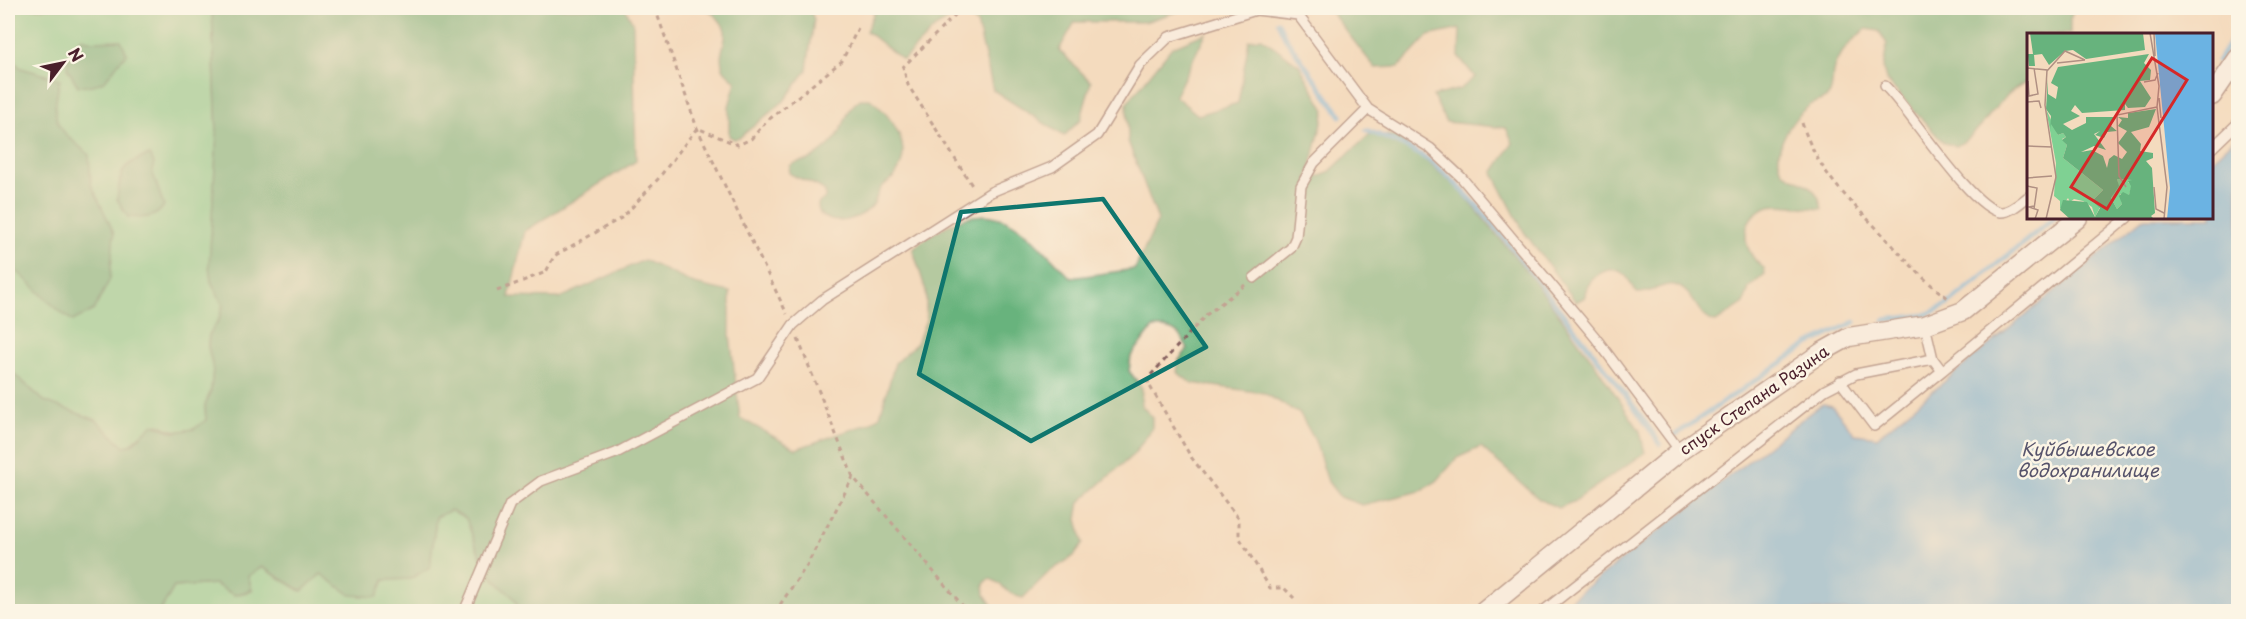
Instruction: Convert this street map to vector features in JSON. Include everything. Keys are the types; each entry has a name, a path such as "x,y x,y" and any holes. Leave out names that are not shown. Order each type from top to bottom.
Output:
{"street":[{"path":"2213,93 2238,58"},
{"name":"спуск Степана Разина","path":"1483,612 1680,451 1822,352 1849,337 1925,325 1963,311 2077,219"}],"lane":[{"path":"464,612 510,504 541,481 616,453 758,378 793,325 822,300 980,199 1052,167 1097,135 1140,65 1169,37 1256,10 1298,15 1368,109 1430,148 1461,177 1596,337 1680,451"},
{"path":"1886,86 1936,151 1985,204 1999,212 2007,211 2027,198"},
{"path":"1254,278 1291,248 1296,237 1302,186 1314,163 1368,109"},
{"path":"2213,146 2238,123"},
{"path":"1840,381 1874,426 2126,219"},
{"path":"1925,325 1933,359 1942,371"},
{"path":"1542,612 1840,381 1876,369 1933,359"}],"path":[{"path":"962,8 903,67 908,85 937,126 980,199"},
{"path":"497,291 546,272 554,256 623,217 658,179 697,128 738,145 751,139 767,121 842,61 858,28"},
{"path":"1802,123 1810,148 1840,193 1909,265 1963,311"},
{"path":"1254,278 1206,315 1150,376 1148,383 1191,457 1239,519 1239,537 1270,588 1284,588 1294,597"},
{"path":"775,612 807,565 853,477"}],"highlighted area":[{"path":"1103,199 1206,347 1031,441 919,374 961,212"}],"green space":[{"path":"8,8 212,8 217,134 211,281 223,305 219,320 209,335 208,346 213,369 211,390 205,406 206,420 195,428 176,431 158,424 140,435 131,445 124,446 44,401 8,371"},
{"path":"212,8 625,8 633,23 636,161 525,231 509,297 560,298 644,260 694,284 730,292 730,335 740,418 796,449 870,423 880,416 895,363 917,343 926,320 926,291 913,250 924,239 947,226 967,217 985,215 1002,218 1031,237 1071,278 1135,269 1158,220 1128,141 1127,103 1172,47 1206,33 1175,96 1198,115 1238,103 1249,40 1262,38 1299,65 1325,110 1307,181 1328,173 1370,134 1397,136 1460,190 1530,275 1595,364 1640,431 1645,453 1573,502 1558,508 1539,499 1481,447 1457,458 1437,481 1421,491 1362,505 1340,497 1328,482 1315,441 1300,414 1264,393 1191,383 1177,372 1179,360 1188,349 1182,338 1170,329 1153,328 1131,356 1129,371 1142,388 1141,405 1152,417 1152,429 1134,454 1080,502 1077,519 1083,543 1074,556 1049,572 1023,598 1017,597 994,580 989,579 984,584 985,595 996,611 519,611 513,597 497,582 487,568 478,552 466,518 451,510 436,517 430,567 410,579 384,580 377,597 351,595 321,574 302,591 262,567 248,576 252,590 234,595 215,584 174,587 160,611 8,611 8,371 44,401 96,420 124,446 131,445 153,424 174,432 194,429 206,420 205,406 211,390 213,369 208,346 209,335 219,320 223,305 211,281 209,266 217,134"},
{"path":"706,8 809,8 814,19 807,70 784,101 739,138 734,139 729,136 729,106 736,82 723,68 721,60 725,39 723,25"},
{"path":"876,8 1188,8 1145,22 1075,22 1059,50 1091,82 1081,119 1064,136 993,90 977,23 960,14 935,28 903,60 866,31"},
{"path":"1328,8 2075,8 2070,19 2070,33 2027,33 2027,82 1998,104 1975,132 1956,146 1944,143 1886,80 1883,69 1887,44 1879,31 1866,29 1861,33 1838,60 1833,72 1829,95 1811,104 1797,117 1786,133 1780,150 1780,166 1783,171 1808,185 1819,198 1822,209 1774,205 1760,210 1752,217 1746,234 1747,243 1750,253 1764,268 1765,274 1749,288 1744,303 1716,322 1705,316 1681,288 1669,285 1637,293 1625,275 1613,270 1596,276 1588,286 1585,297 1576,302 1524,232 1493,173 1513,143 1506,128 1446,122 1433,96 1460,89 1475,77 1459,57 1460,29 1428,36 1399,67 1375,68"},
{"path":"80,38 93,41 121,40 127,54 104,81 98,84 78,86 67,68 69,57"},
{"path":"8,56 21,68 60,79 56,106 58,123 62,130 89,155 91,184 114,233 110,279 94,310 73,321 8,264"},
{"path":"860,99 870,99 886,114 898,132 903,153 901,164 895,176 881,188 874,204 868,210 848,220 831,220 823,216 819,210 818,204 825,198 825,191 789,173 790,166 796,162 808,160 829,145 839,134 851,108"},
{"path":"150,155 154,163 152,171 164,206 152,216 128,217 117,199 122,174 133,161"},
{"path":"451,510 466,518 487,568 497,582 513,597 519,611 160,612 174,587 215,584 234,595 252,591 248,576 262,567 301,591 321,574 351,595 384,580 410,579 430,567 436,517"}],"water":[{"name":"Куйбышевское водохранилище","path":"2238,136 2238,611 1556,611 1819,406 1823,404 1832,406 1855,434 1877,437 2143,219 2213,219 2213,159"}],"waterway":[{"path":"1278,22 1285,37 1341,116"},
{"path":"2218,61 2238,29"},
{"path":"1366,130 1402,145 1427,159 1469,197 1516,252 1624,392 1660,444"},
{"path":"1884,320 1925,315 1947,305 2053,219"},
{"path":"1675,435 1809,344 1855,322"}]}
